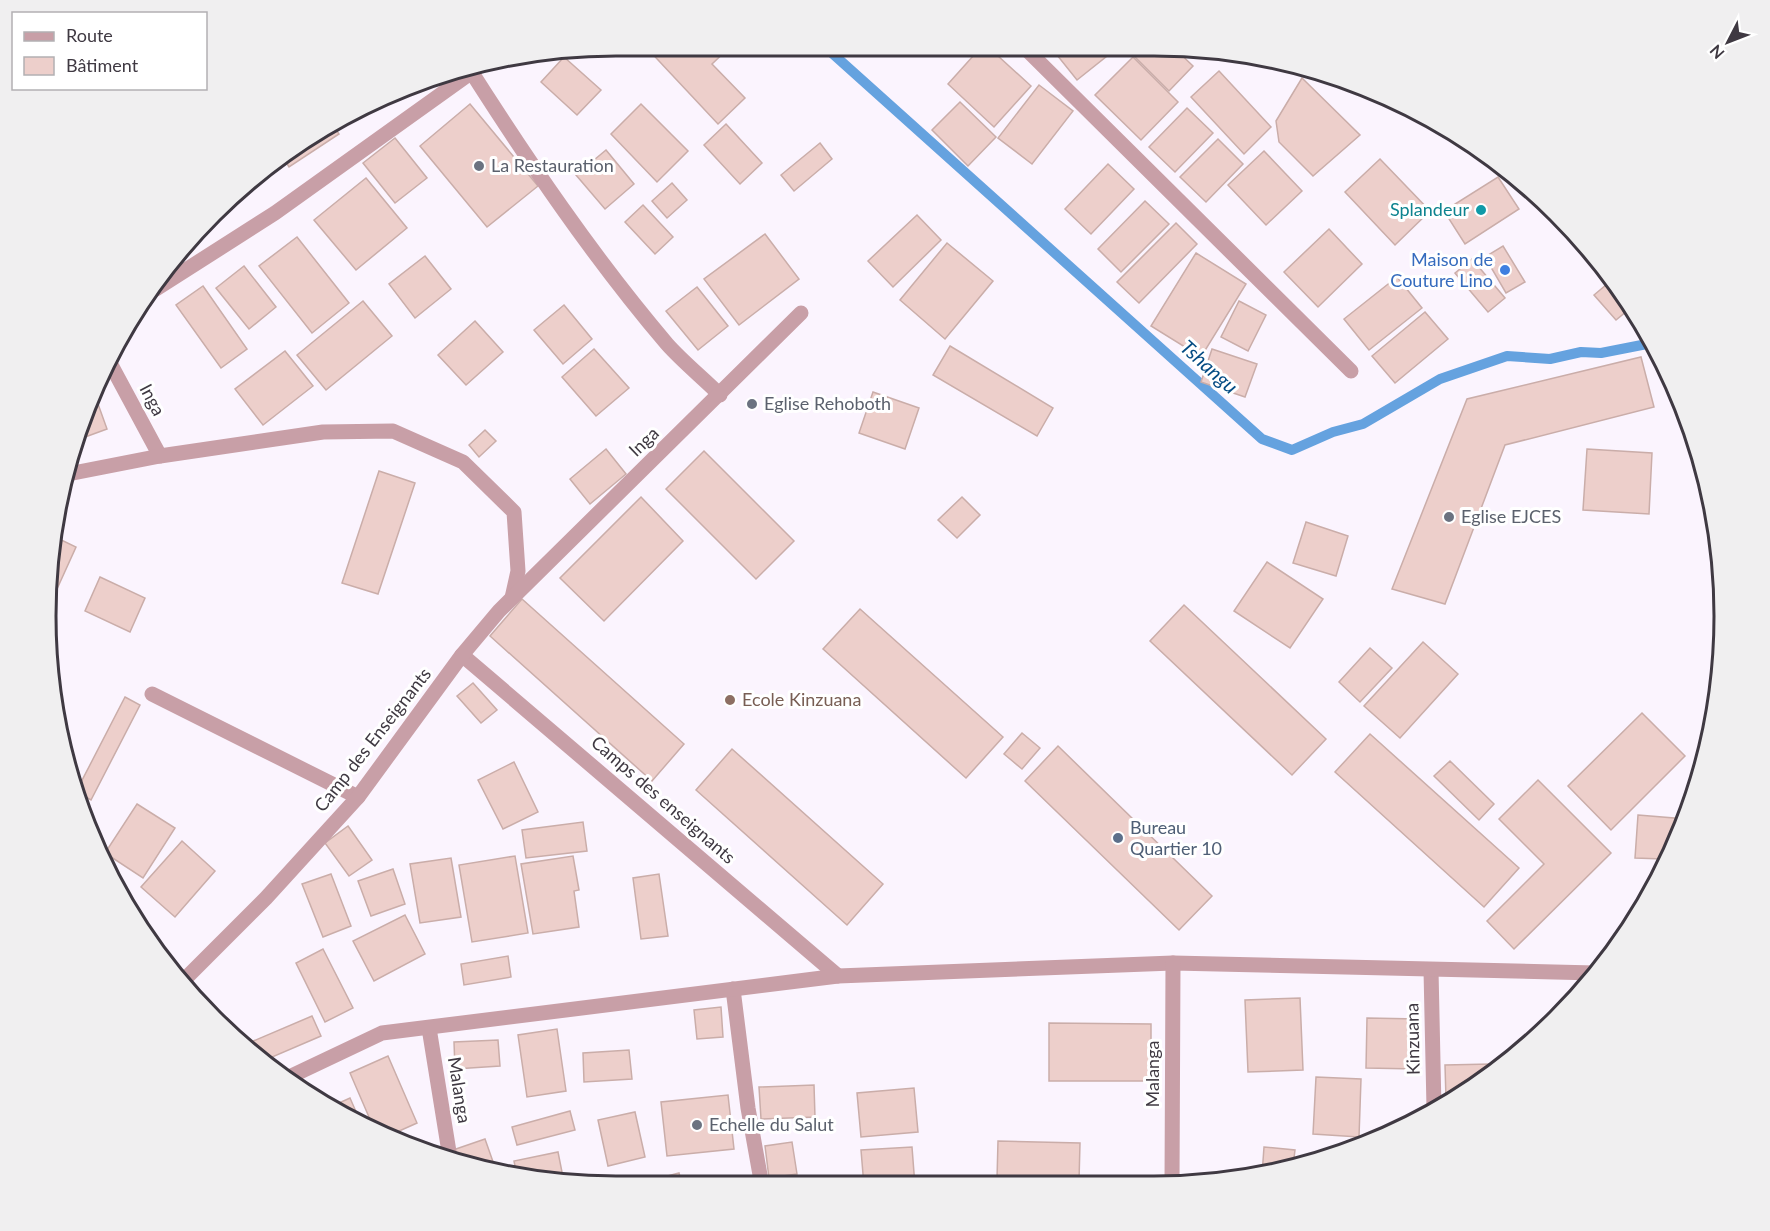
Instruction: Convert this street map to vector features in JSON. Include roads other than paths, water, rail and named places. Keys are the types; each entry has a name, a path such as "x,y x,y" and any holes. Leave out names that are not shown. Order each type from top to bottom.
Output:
{"street":[{"path":"1033,55 1351,371"},
{"path":"474,74 560,204 610,271 669,346 720,395"},
{"path":"165,283 275,213 454,80"},
{"name":"Inga","path":"512,598 801,313"},
{"name":"Inga","path":"113,368 160,456"},
{"path":"75,473 160,456 323,432 393,431 463,462 514,512 518,571 512,598"},
{"name":"Camp des Enseignants","path":"187,977 267,897 357,797 462,655 512,598"},
{"name":"Camps des enseignants","path":"462,655 838,976"},
{"path":"152,694 357,797"},
{"path":"295,1074 382,1033 838,976 1173,963 1585,974"},
{"name":"Malanga","path":"1172,1175 1173,963"},
{"name":"Kinzuana","path":"1431,970 1434,1100"},
{"path":"733,989 748,1108 760,1176"},
{"name":"Malanga","path":"429,1028 449,1150"}],"waterway":[{"name":"Tshangu","path":"834,55 1262,439 1292,450 1333,432 1363,424 1440,379 1507,356 1550,359 1581,352 1601,353 1644,345"}],"place":[{"name":"La Restauration","path":"479,166"},
{"name":"Splandeur","path":"1481,210"},
{"name":"Maison de Couture Lino","path":"1505,270"},
{"name":"Eglise Rehoboth","path":"752,404"},
{"name":"Eglise EJCES","path":"1449,517"},
{"name":"Ecole Kinzuana","path":"730,700"},
{"name":"Bureau Quartier 10","path":"1118,838"},
{"name":"Echelle du Salut","path":"697,1125"}]}
